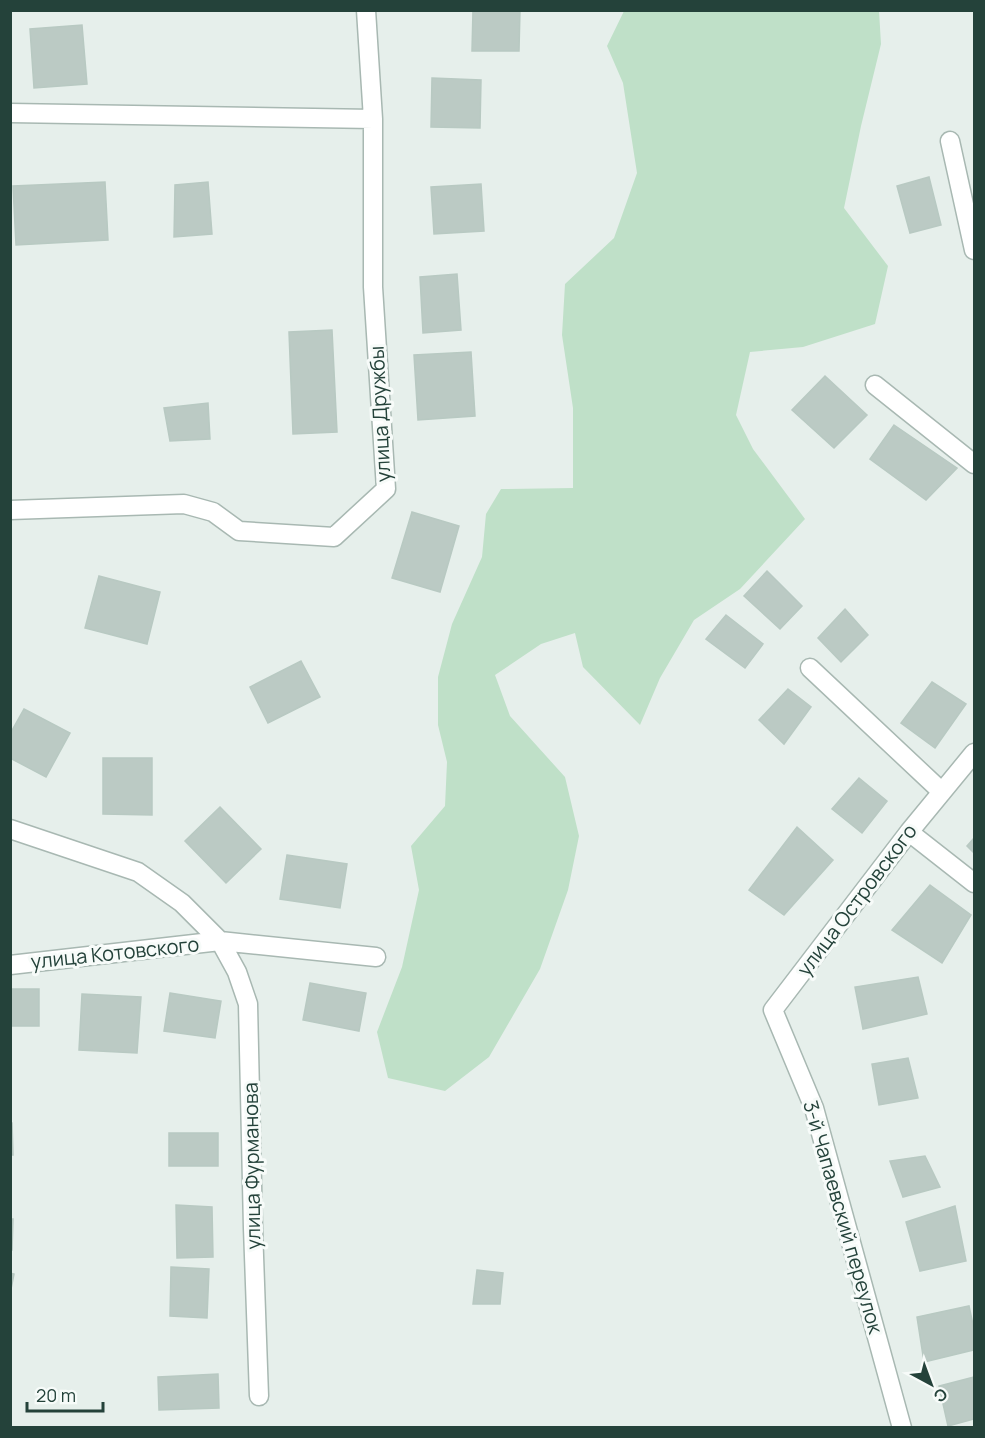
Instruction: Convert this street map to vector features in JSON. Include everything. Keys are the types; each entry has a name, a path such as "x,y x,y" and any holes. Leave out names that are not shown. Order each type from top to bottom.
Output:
{"street":[{"name":"улица Дружбы","path":"10,510 184,504 213,512 239,531 334,537 386,489 373,287 373,119 366,10"},
{"path":"10,113 373,119"},
{"path":"950,141 975,250"},
{"path":"875,385 975,464"},
{"path":"810,668 942,792"},
{"name":"улица Островского","path":"773,1010 909,832 975,753"},
{"name":"улица Котовского","path":"10,830 138,872 182,903 220,941"},
{"path":"909,832 975,883"},
{"name":"улица Котовского","path":"10,965 220,941 376,957"},
{"name":"улица Фурманова","path":"220,941 237,972 248,1004 259,1396"},
{"name":"3-й Чапаевский переулок","path":"773,1010 814,1108 902,1428"}],"green space":[{"path":"624,11 879,11 881,44 844,208 888,266 875,324 803,347 750,352 736,415 753,449 805,519 740,589 694,620 660,678 640,725 583,667 575,633 541,644 495,675 510,716 565,777 579,836 568,890 540,969 489,1057 445,1091 388,1078 377,1032 402,967 419,890 411,846 445,806 447,762 438,725 438,677 452,624 482,557 486,514 501,489 573,488 573,408 562,335 565,284 614,238 637,173 623,83 607,46"}],"building":[{"path":"473,10 520,10 519,51 472,51"},
{"path":"82,25 87,84 34,88 30,29"},
{"path":"432,78 481,80 480,128 431,127"},
{"path":"929,177 941,225 910,233 897,186"},
{"path":"105,182 108,240 16,245 13,186"},
{"path":"208,182 212,234 174,237 175,185"},
{"path":"481,184 484,231 434,234 431,187"},
{"path":"457,274 461,330 423,333 420,277"},
{"path":"332,330 337,432 293,434 289,332"},
{"path":"471,352 475,416 418,420 414,355"},
{"path":"825,376 867,415 834,448 792,410"},
{"path":"208,403 210,439 170,441 164,408"},
{"path":"894,425 957,468 926,500 870,459"},
{"path":"412,512 459,526 440,592 392,578"},
{"path":"767,571 802,606 780,629 744,596"},
{"path":"99,576 160,592 147,644 85,628"},
{"path":"845,609 868,635 841,662 818,638"},
{"path":"726,615 763,644 745,668 706,639"},
{"path":"301,661 320,697 268,723 250,687"},
{"path":"932,682 966,704 935,748 901,723"},
{"path":"788,689 811,707 784,744 759,720"},
{"path":"24,709 70,733 46,777 10,758 10,734"},
{"path":"103,758 152,758 152,815 103,814"},
{"path":"859,778 887,801 862,833 832,809"},
{"path":"220,807 261,849 226,883 185,841"},
{"path":"797,827 833,860 784,915 749,890"},
{"path":"974,838 974,853 967,846"},
{"path":"287,855 347,864 340,908 280,899"},
{"path":"930,885 971,915 942,963 892,930"},
{"path":"918,977 927,1014 863,1029 855,987"},
{"path":"310,983 366,993 359,1031 303,1020"},
{"path":"10,989 39,989 39,1026 10,1026"},
{"path":"170,993 221,1001 215,1038 164,1031"},
{"path":"82,994 141,997 137,1053 79,1050"},
{"path":"908,1058 918,1098 879,1105 872,1064"},
{"path":"10,1123 12,1123 13,1155 10,1155"},
{"path":"169,1133 218,1133 218,1166 169,1166"},
{"path":"925,1156 940,1187 903,1197 890,1161"},
{"path":"176,1205 212,1207 213,1257 177,1258"},
{"path":"955,1206 966,1261 920,1271 906,1222"},
{"path":"10,1219 13,1219 12,1250 10,1250"},
{"path":"171,1267 209,1269 207,1318 170,1316"},
{"path":"477,1270 503,1273 500,1304 473,1304"},
{"path":"10,1273 14,1274 10,1294"},
{"path":"969,1306 974,1329 974,1350 924,1362 917,1317"},
{"path":"218,1374 219,1408 159,1410 158,1377"},
{"path":"974,1377 974,1419 948,1426 939,1386"}]}
